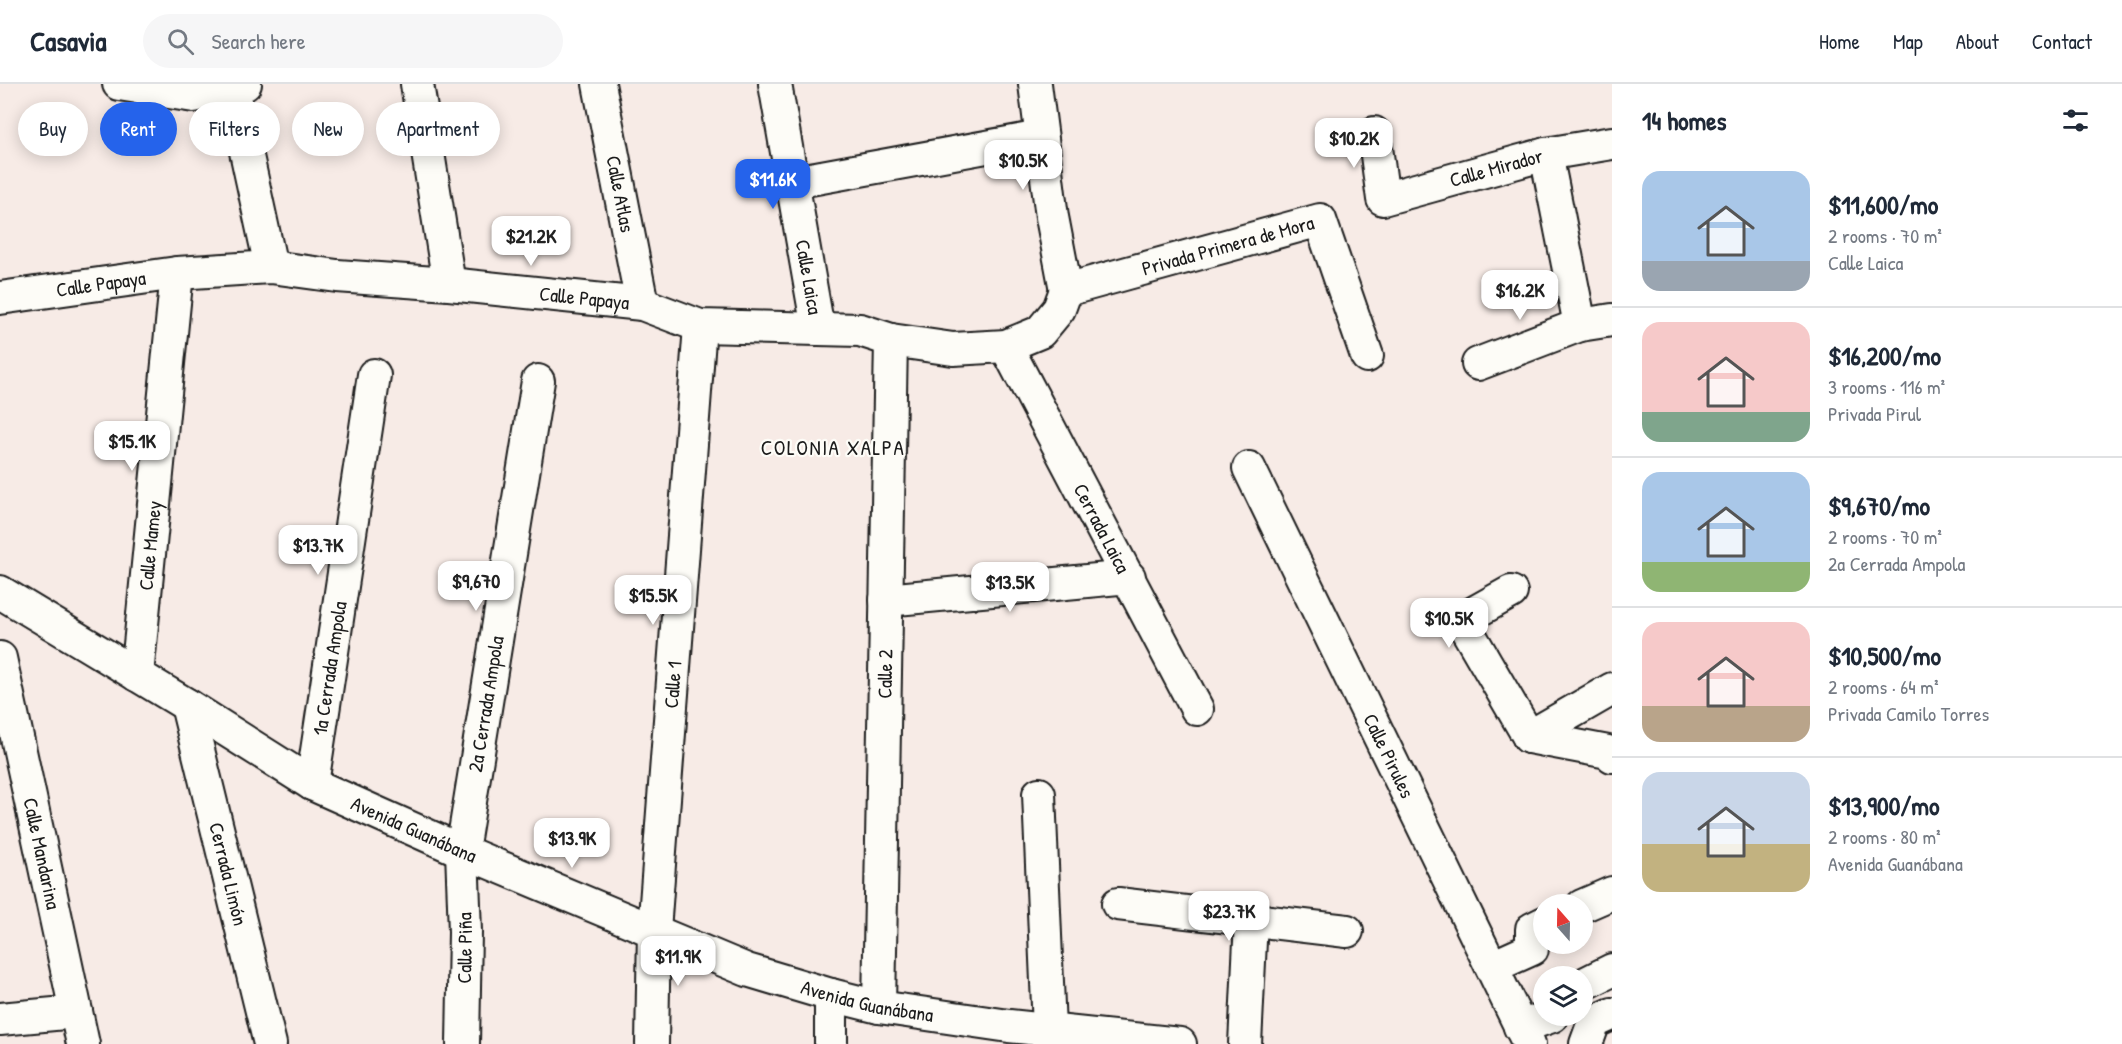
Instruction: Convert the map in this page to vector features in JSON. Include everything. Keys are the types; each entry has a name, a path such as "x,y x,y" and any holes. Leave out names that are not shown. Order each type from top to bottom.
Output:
{"street":[{"path":"120,84 194,96 239,86 271,267"},
{"path":"417,84 449,284"},
{"name":"Calle Atlas","path":"599,84 642,304"},
{"name":"Calle Laica","path":"775,84 818,329"},
{"path":"1035,84 1052,217 1066,290"},
{"name":"Calle Mirador","path":"1374,133 1383,199 1546,154 1612,143"},
{"path":"794,182 1041,137"},
{"path":"1546,154 1580,325"},
{"name":"Privada Primera de Mora","path":"1066,290 1320,220 1367,356"},
{"name":"Calle Papaya","path":"0,298 177,273 271,267 337,276 449,284 642,304 700,326 860,330 891,340 953,349 1006,346 1040,332 1059,309 1066,290"},
{"name":"Calle Mamey","path":"137,675 177,273"},
{"path":"1478,364 1580,325 1612,320"},
{"name":"Calle 1","path":"652,1044 654,930 700,326"},
{"name":"Calle 2","path":"879,1007 891,340"},
{"name":"Cerrada Laica","path":"1006,346 1197,709"},
{"name":"1a Cerrada Ampola","path":"312,784 374,375"},
{"name":"2a Cerrada Ampola","path":"462,851 538,381"},
{"name":"Calle Pirules","path":"1249,468 1525,1035"},
{"path":"886,600 1129,577"},
{"path":"1511,591 1461,620 1529,737 1608,752 1612,756"},
{"name":"Avenida Guanábana","path":"0,592 312,784 462,851 747,970 879,1007 1009,1035 1049,1029 1176,1044"},
{"name":"Calle Mandarina","path":"0,658 83,1044"},
{"path":"1529,737 1612,689"},
{"name":"Cerrada Limón","path":"187,705 270,1044"},
{"path":"1039,794 1049,1029"},
{"name":"Calle Piña","path":"462,851 465,932 463,1044"},
{"path":"1593,901 1612,893"},
{"path":"1118,904 1347,931"},
{"path":"1245,1044 1251,920"},
{"path":"1492,967 1532,949 1533,928"},
{"path":"1593,980 1612,970"},
{"path":"831,995 831,1044"},
{"path":"0,1019 76,1012"},
{"path":"1586,1044 1594,1022 1612,1014"},
{"path":"1525,1035 1538,1026"}],"district":[{"name":"COLONIA XALPA","path":"833,448"}]}
